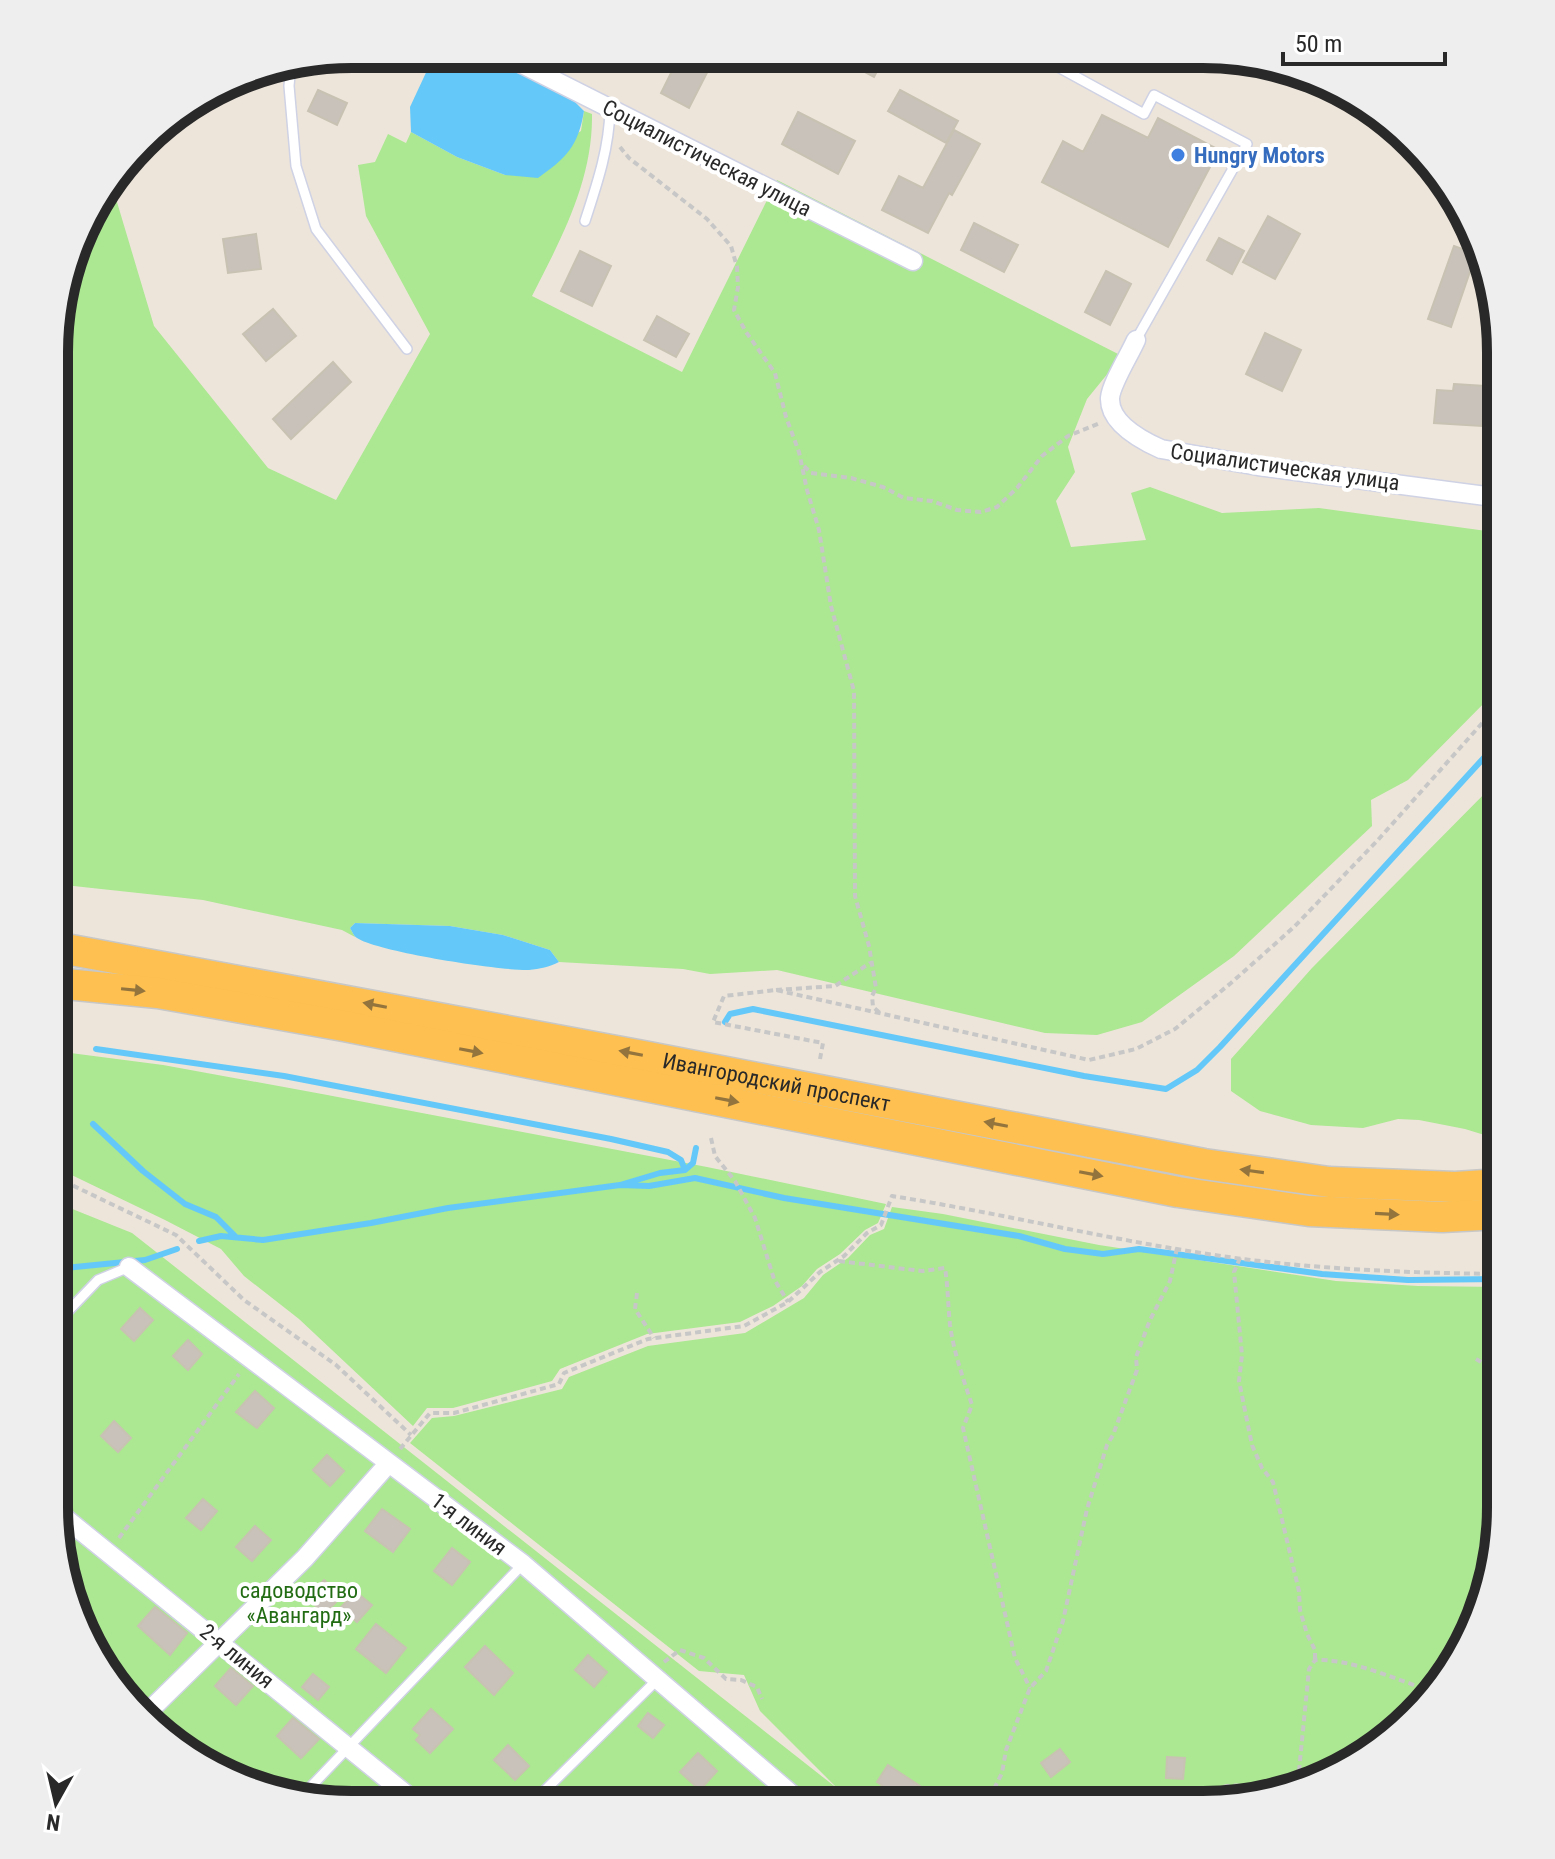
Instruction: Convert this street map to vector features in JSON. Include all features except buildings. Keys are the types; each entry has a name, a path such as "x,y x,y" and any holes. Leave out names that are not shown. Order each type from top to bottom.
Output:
{"highway":[{"name":"Ивангородский проспект","path":"68,949 413,1012 1204,1164 1329,1182 1455,1187 1486,1185"},
{"name":"Ивангородский проспект","path":"68,984 158,993 359,1029 1178,1192 1309,1211 1442,1217 1486,1215"}],"street":[{"name":"Социалистическая улица","path":"530,69 913,261"},
{"path":"1114,416 1110,397 1136,340"},
{"name":"Социалистическая улица","path":"1114,416 1146,442 1161,449 1258,466 1487,496"},
{"name":"1-я линия","path":"129,1267 523,1564 783,1791"},
{"path":"152,1709 305,1558 388,1464"},
{"name":"2-я линия","path":"69,1521 402,1791"}],"lane":[{"path":"1060,68 1144,114 1154,95 1247,144 1136,340"},
{"path":"290,75 296,166 316,229 407,349"},
{"path":"585,221 603,166 610,110"},
{"path":"68,1311 98,1280 129,1267"},
{"path":"309,1788 523,1564"},
{"path":"544,1791 654,1676"}],"path":[{"path":"609,136 629,158 707,219 731,246 738,287 734,310 775,373 819,530 831,606 854,691 855,896 869,946 876,988 872,996 873,1007 882,1015"},
{"path":"802,464 811,473 851,478 883,487 904,498 981,512 997,507 1017,488 1042,456 1068,436 1114,416"},
{"path":"776,990 1089,1060 1136,1049 1175,1029 1294,927 1377,841 1487,718"},
{"path":"820,1059 823,1043 713,1022 724,996 835,986 870,963"},
{"path":"711,1138 715,1156 735,1181 755,1218 774,1279 788,1302"},
{"path":"68,1183 176,1235 244,1300 336,1365 411,1435"},
{"path":"388,1464 430,1413 454,1413 559,1384 564,1373 654,1338 744,1326 788,1302 867,1233 881,1225 892,1196 1238,1262 1339,1270 1486,1274"},
{"path":"993,1790 1030,1688 1046,1671 1063,1621 1087,1509 1107,1445 1137,1370 1136,1357 1170,1281 1177,1250"},
{"path":"837,1261 922,1271 945,1268 950,1324 958,1364 972,1405 963,1428 1015,1658 1030,1688"},
{"path":"1238,1262 1235,1301 1242,1355 1239,1381 1247,1428 1262,1468 1273,1482 1299,1591 1300,1610 1315,1650 1315,1660 1309,1669 1299,1774"},
{"path":"637,1293 635,1309 654,1338"},
{"path":"108,1553 250,1358"},
{"path":"1476,1359 1486,1365"},
{"path":"654,1676 680,1650 704,1658 726,1679 741,1680 757,1687 762,1699"},
{"path":"1315,1660 1369,1670 1422,1688"},
{"path":"1209,1790 1232,1784 1254,1787"}],"green space":[{"path":"584,111 592,114 591,139 581,186 564,231 532,296 682,372 777,180 1122,356 1087,399 1068,447 1075,472 1056,501 1071,547 1146,540 1131,493 1150,487 1222,513 1319,508 1487,531 1487,700 1408,780 1371,800 1372,826 1234,956 1142,1022 1097,1035 1045,1033 777,970 710,974 683,969 559,962 550,950 503,935 450,926 355,923 350,928 355,937 342,930 203,900 68,885 70,315 83,261 97,226 115,196 154,326 268,468 336,500 430,334 366,216 358,165 375,162 388,134 406,143 411,132 457,157 505,175 581,131"},
{"path":"1487,792 1486,1136 1419,1120 1398,1119 1363,1128 1311,1125 1260,1111 1231,1091 1231,1059 1312,968"},
{"path":"68,1053 163,1065 322,1094 886,1204 878,1223 817,1269 802,1286 773,1306 740,1322 647,1334 560,1369 552,1381 453,1408 427,1408 413,1426 299,1319 244,1276 221,1249 68,1173"},
{"name":"садоводство «Авангард»","path":"68,1207 132,1233 838,1789 760,1711 744,1675 699,1671 410,1443 432,1418 454,1416 562,1389 569,1377 648,1346 745,1333 804,1298 823,1275 848,1258 870,1235 884,1229 892,1207 1099,1245 1336,1281 1486,1287 1486,1526 1482,1563 1472,1598 1458,1633 1439,1665 1417,1694 1390,1721 1329,1762 1259,1786 1222,1790 352,1791 296,1786 226,1762 194,1743 151,1708 116,1665 97,1633 73,1563 68,1507"}],"water":[{"path":"428,69 510,69 575,102 584,111 574,143 556,164 538,178 505,175 457,157 411,132 410,107"},
{"path":"355,923 450,926 503,935 550,950 559,962 529,970 414,955 357,938 350,928"}],"waterway":[{"path":"725,1022 730,1014 753,1009 1084,1076 1166,1089 1197,1070 1220,1047 1487,755"},
{"path":"96,1049 284,1076 611,1139 668,1152 681,1160 685,1170"},
{"path":"93,1124 143,1171 185,1204 216,1217 236,1237"},
{"path":"199,1241 221,1236 263,1240 448,1208 620,1185 660,1173 685,1170 693,1163 696,1148"},
{"path":"620,1185 649,1186 695,1178 784,1198 1019,1236 1065,1249 1103,1254 1139,1249 1322,1274 1408,1280 1486,1279"},
{"path":"68,1268 145,1260 177,1249"}],"place":[{"name":"Hungry Motors","path":"1178,155"}]}
